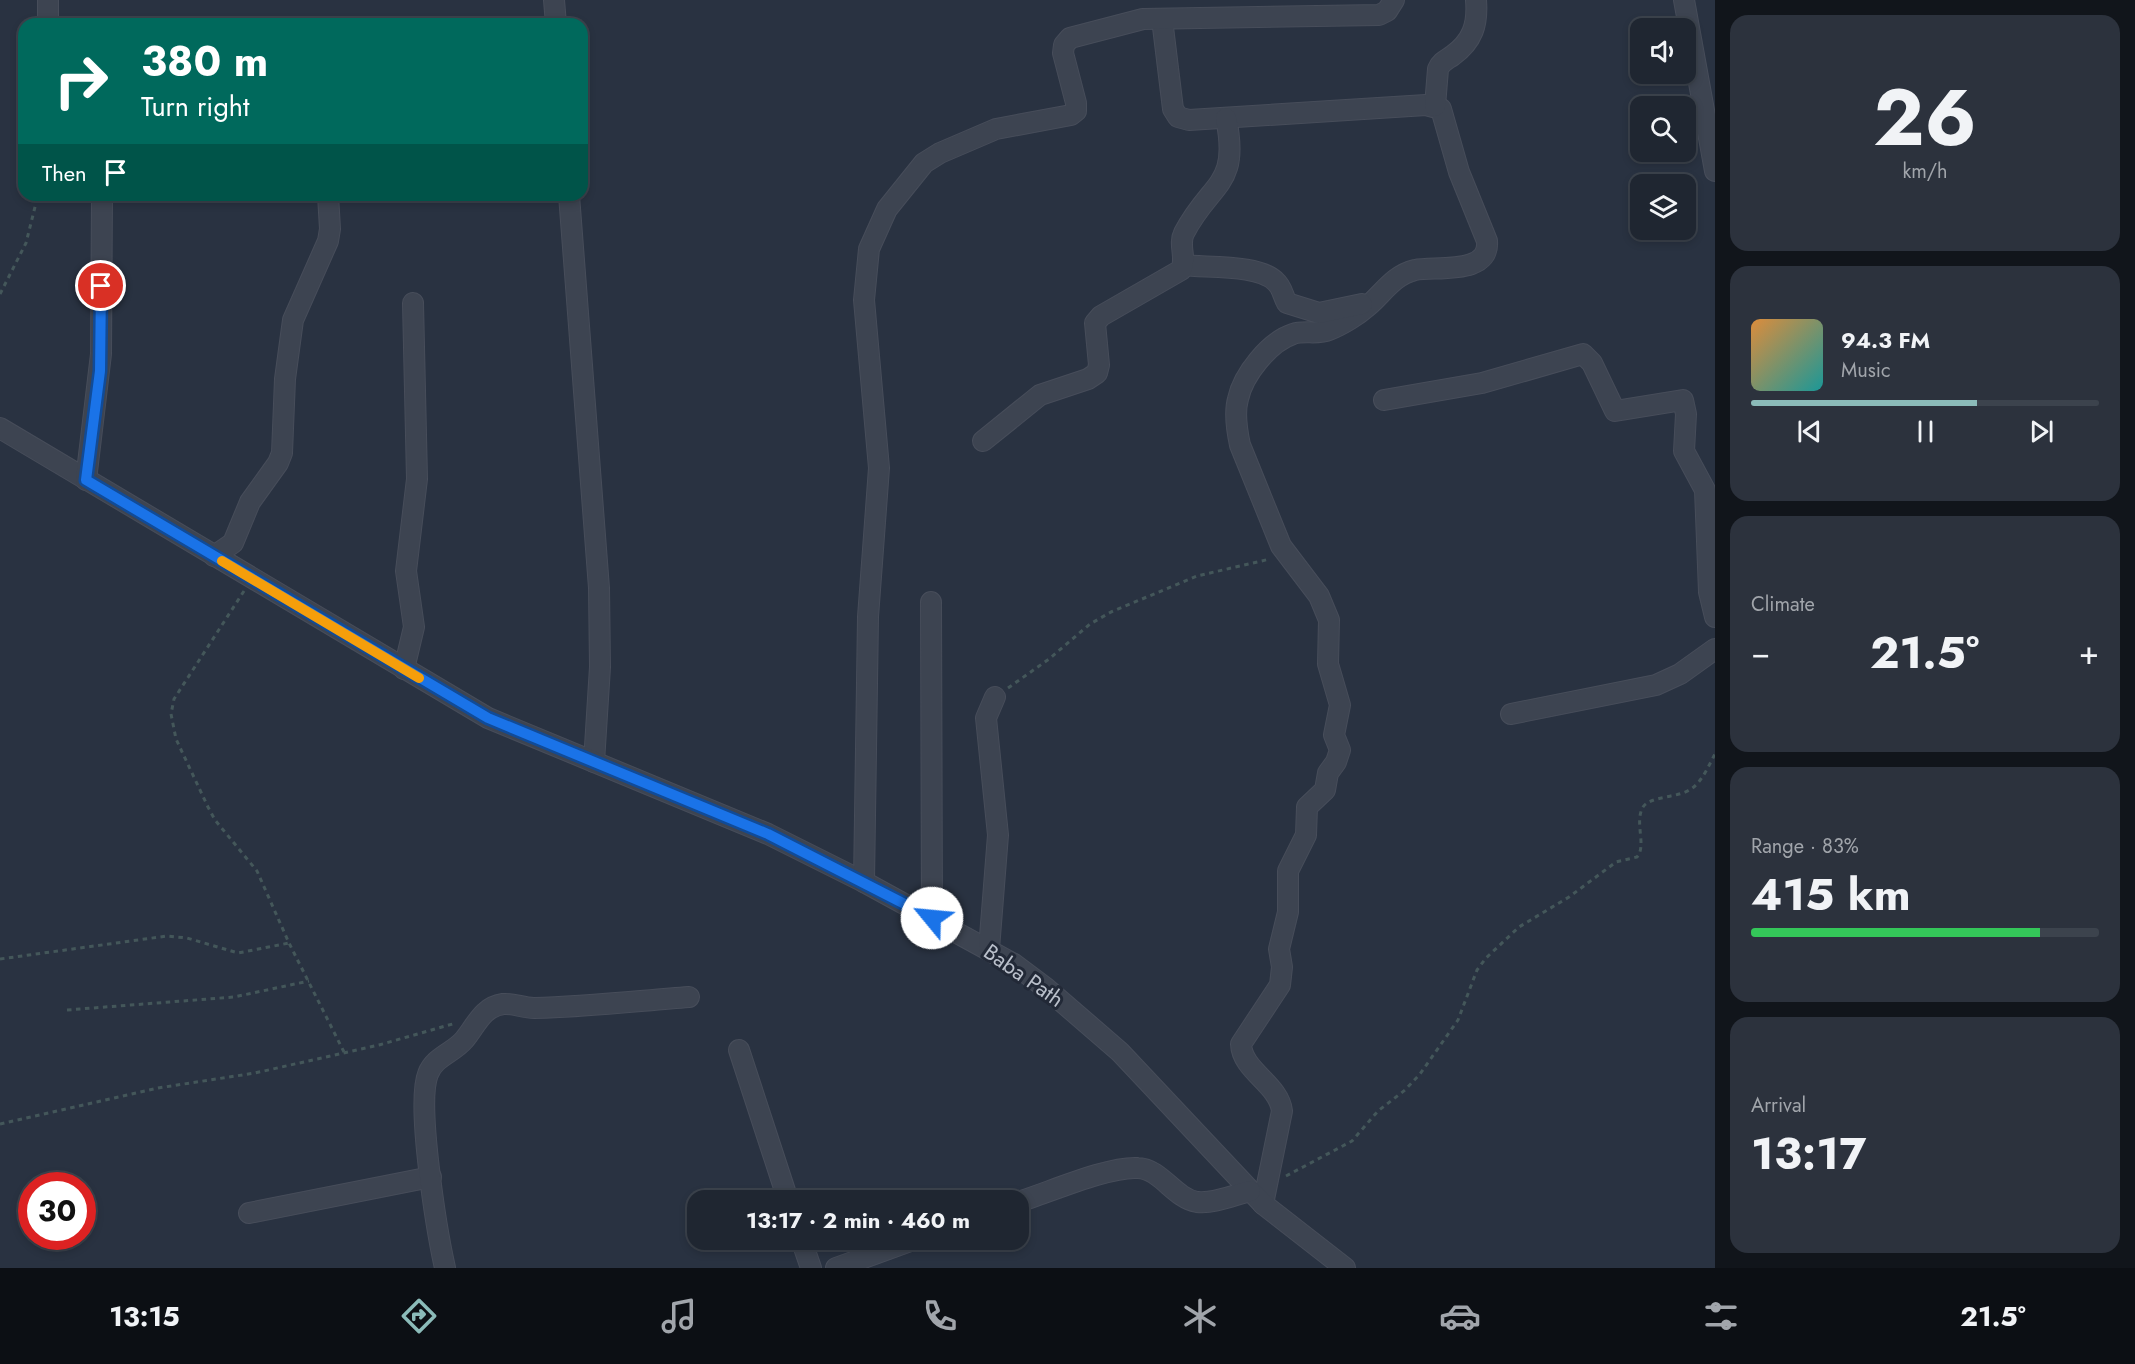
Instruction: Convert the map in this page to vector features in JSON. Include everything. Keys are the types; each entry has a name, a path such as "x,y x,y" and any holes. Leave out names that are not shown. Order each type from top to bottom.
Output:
{"street":[{"path":"48,0 48,18"},
{"path":"554,0 556,18"},
{"path":"864,882 868,616 879,468 864,300 866,271 876,230 887,209 911,177 940,153 996,129 1061,119 1076,111 1077,103 1063,54 1064,45 1070,38 1125,22 1162,19 1379,15 1387,11 1394,0"},
{"path":"1436,106 1440,63 1470,38 1478,19 1476,0"},
{"path":"1684,0 1715,171"},
{"path":"1029,1198 1113,1171 1139,1168 1150,1171 1194,1202 1260,1194 1282,1120 1281,1104 1245,1058 1241,1044 1280,985 1282,967 1279,949 1288,912 1289,865 1305,840 1307,807 1325,790 1328,773 1336,762 1340,750 1334,735 1340,705 1328,664 1329,620 1326,608 1286,555 1240,445 1238,396 1262,357 1289,336 1329,330 1371,303 1401,275 1415,270 1471,264 1480,260 1488,249 1485,232 1459,172 1442,109 1436,106 1189,120 1178,117 1173,109 1162,19"},
{"path":"983,441 1040,395 1097,374 1099,365 1095,323 1101,316 1175,275 1183,265 1182,236 1221,182 1231,157 1226,118"},
{"path":"93,484 100,362 102,201"},
{"path":"214,556 233,543 250,502 278,463 282,453 285,379 293,320 328,241 330,230 328,201"},
{"path":"569,201 599,588 600,667 594,762"},
{"path":"1183,265 1245,269 1267,275 1276,281 1287,303 1315,313 1371,303"},
{"path":"404,669 414,627 406,571 417,479 413,303"},
{"path":"1384,400 1482,383 1583,354 1592,363 1616,411 1683,400 1686,414 1684,451 1705,490 1709,592 1715,617"},
{"name":"Baba Path","path":"0,428 488,718 737,820 864,882 989,949 1046,987 1120,1052 1260,1194 1344,1268"},
{"path":"932,602 932,918"},
{"path":"1510,714 1656,685 1680,674 1715,649"},
{"path":"989,949 998,843 986,718 995,697"},
{"path":"445,1268 435,1217 425,1112 427,1076 439,1059 464,1040 480,1016 492,1007 502,1004 533,1008 689,997"},
{"path":"740,1050 785,1190"},
{"path":"249,1213 431,1177"},
{"path":"805,1250 811,1268"},
{"path":"836,1268 886,1250"}],"path":[{"path":"0,294 26,243 36,201"},
{"path":"995,697 1049,658 1090,624 1111,612 1197,576 1286,555"},
{"path":"252,579 174,699 171,714 176,739 208,807 257,871 289,943 344,1052"},
{"path":"1260,1194 1342,1148 1360,1133 1378,1111 1405,1090 1420,1074 1458,1020 1477,970 1486,958 1535,915 1569,897 1616,862 1637,857 1641,850 1638,827 1643,807 1650,801 1670,798 1692,789 1715,754"},
{"path":"0,958 168,936 187,938 238,953 289,943"},
{"path":"67,1010 234,997 309,981"},
{"path":"0,1124 158,1088 255,1073 379,1045 480,1016"}],"slow traffic":[{"path":"222,561 419,678"}],"route":[{"path":"101,286 100,371 86,480 488,718 768,834 932,918"}]}
